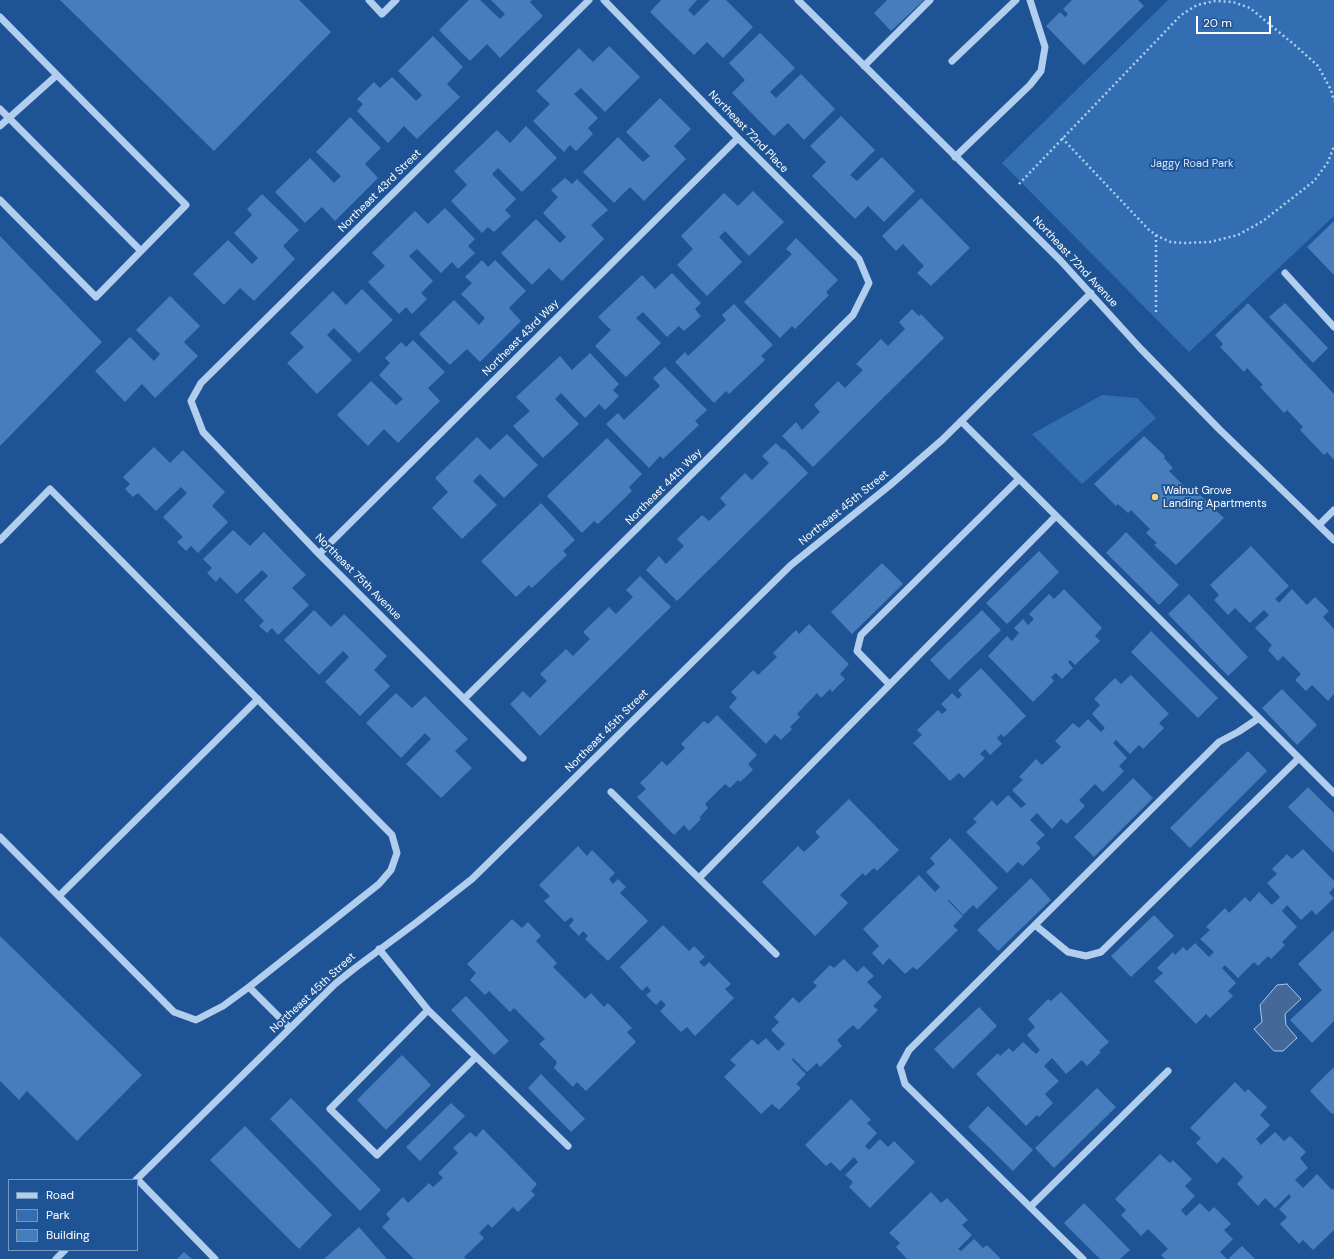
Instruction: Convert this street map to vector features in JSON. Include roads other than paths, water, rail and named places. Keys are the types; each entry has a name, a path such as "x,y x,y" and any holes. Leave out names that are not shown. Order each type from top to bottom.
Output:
{"street":[{"path":"368,0 382,14 396,0"},
{"name":"Northeast 43rd Street","path":"191,401 201,383 589,0"},
{"name":"Northeast 72nd Place","path":"604,0 738,138 859,259 868,282"},
{"name":"Northeast 72nd Avenue","path":"798,0 1060,260 1140,348 1219,429 1334,540"},
{"path":"864,66 930,0"},
{"path":"952,61 1016,0"},
{"path":"956,157 1030,85 1041,72 1045,47 1030,0"},
{"path":"0,17 186,205 96,297 0,200"},
{"path":"0,126 57,75"},
{"path":"0,109 141,251"},
{"name":"Northeast 43rd Way","path":"319,554 738,138"},
{"path":"1285,273 1334,327"},
{"name":"Northeast 44th Way","path":"464,699 853,315 868,282"},
{"name":"Northeast 45th Street","path":"137,1179 335,984 472,879 791,565 889,486 942,440 1091,293"},
{"name":"Northeast 75th Avenue","path":"191,401 202,432 319,554 523,758"},
{"path":"961,421 1334,793"},
{"path":"889,684 857,651 861,635 1019,480"},
{"path":"0,540 50,489 392,835 397,853 391,870 379,884 249,987 223,1006 196,1020 174,1012 0,837"},
{"path":"1319,525 1334,510"},
{"path":"698,878 1056,516"},
{"path":"59,896 258,699"},
{"path":"1083,1259 906,1084 900,1067 909,1050 1219,742 1238,732 1258,718"},
{"path":"1035,925 1068,952 1086,956 1101,952 1299,758"},
{"path":"611,792 776,954"},
{"path":"379,949 428,1010 568,1146"},
{"path":"249,987 290,1028"},
{"path":"428,1010 330,1109 376,1155 476,1057"},
{"path":"1030,1207 1168,1071"},
{"path":"138,1182 214,1259"},
{"path":"56,1259 64,1251"}],"place":[{"name":"Walnut Grove Landing Apartments","path":"1155,497"}],"park label":[{"name":"Jaggy Road Park","path":"1192,164"}]}
